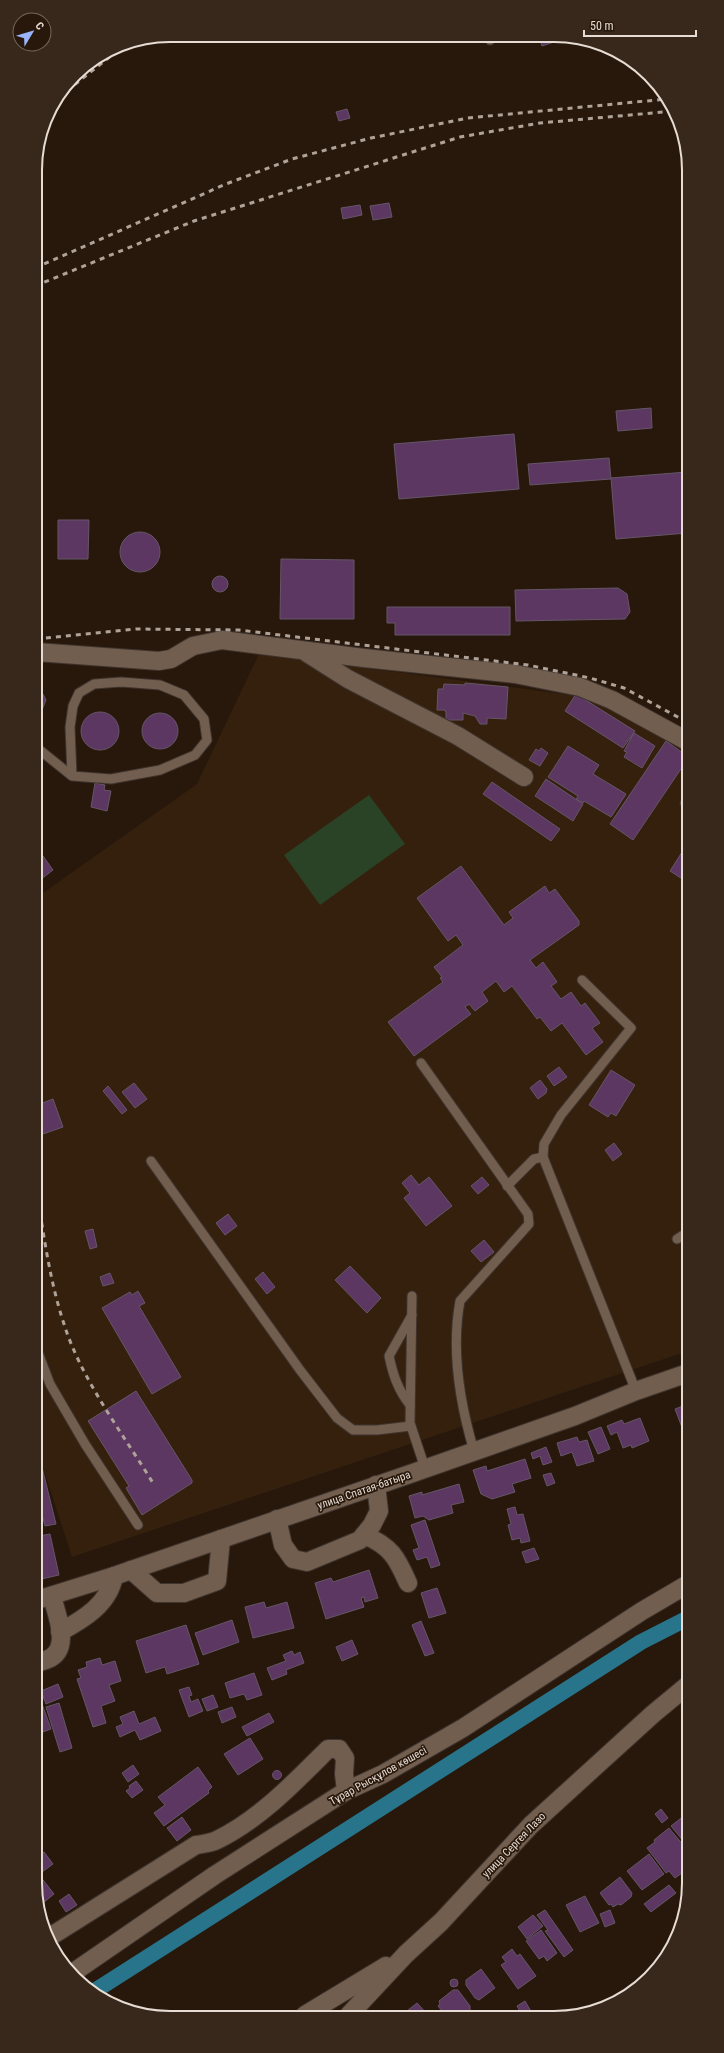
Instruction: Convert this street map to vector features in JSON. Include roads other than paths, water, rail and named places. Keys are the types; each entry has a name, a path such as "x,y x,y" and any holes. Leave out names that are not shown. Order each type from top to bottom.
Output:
{"street":[{"path":"42,652 159,661 170,659 192,646 222,640 515,674 580,687 612,700 682,738"},
{"path":"303,650 348,679 458,736 524,777"},
{"name":"улица Спатая-батыра","path":"45,1598 474,1452 575,1416 636,1391 682,1375"},
{"path":"277,1519 283,1545 293,1559 307,1562 360,1540 372,1525 379,1511 376,1486"},
{"path":"364,1535 380,1542 398,1561 408,1583"},
{"path":"60,1632 92,1611 106,1598 122,1573 157,1593 184,1593 217,1580 221,1539"},
{"name":"Тұрар Рысқұлов көшесі","path":"76,1971 215,1875 346,1791 383,1774 464,1728 642,1611 682,1588"},
{"path":"42,1661 53,1656 62,1643 60,1632 45,1598"},
{"name":"улица Сергея Лазо","path":"353,2011 406,1954 441,1922 531,1825 653,1714 682,1690"},
{"path":"53,1935 196,1845 216,1841 261,1812 296,1781 328,1748 339,1749 345,1758 344,1774 346,1791"},
{"path":"312,2011 406,1954"}],"lane":[{"path":"42,752 72,776 111,779 160,770 195,755 207,740 204,718 184,695 160,685 121,682 94,684 79,693 73,706 70,727 72,776"},
{"path":"582,980 631,1028 561,1115 544,1144 543,1157 636,1391"},
{"path":"421,1063 528,1214 529,1224 460,1301 457,1317 460,1394 463,1413 474,1452"},
{"path":"507,1186 534,1158 543,1157"},
{"path":"151,1161 300,1370 337,1418 353,1430 377,1430 411,1426"},
{"path":"677,1238 682,1235"},
{"path":"412,1296 411,1426 425,1468"},
{"path":"410,1405 400,1392 392,1373 389,1356 413,1314"},
{"path":"42,1363 50,1384 86,1444 138,1525"}],"waterway":[{"path":"98,1989 641,1642 682,1621"}],"railway":[{"path":"75,84 109,58"},
{"path":"42,265 226,184 292,159 371,138 468,118 660,100"},
{"path":"42,283 194,221 460,137 540,123 668,112"},
{"path":"42,638 136,629 239,630 528,665 590,678 624,688 682,719"},
{"path":"42,1224 51,1276 59,1308 71,1345 92,1386 153,1483"}]}
